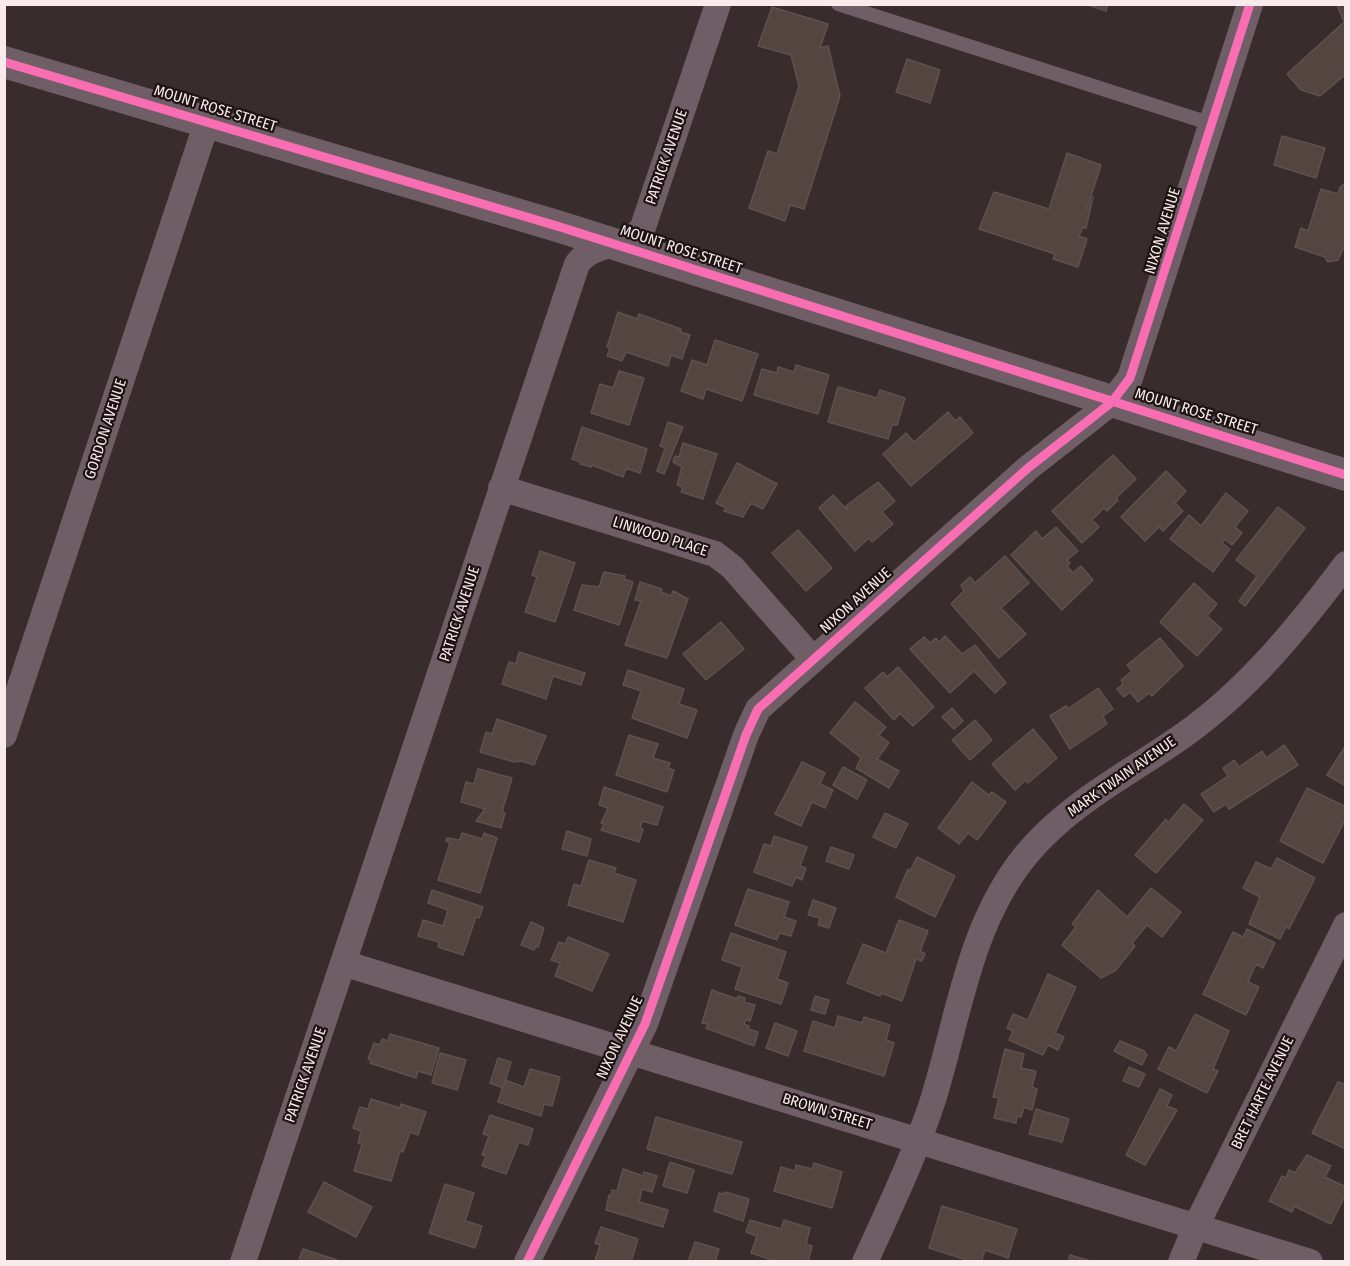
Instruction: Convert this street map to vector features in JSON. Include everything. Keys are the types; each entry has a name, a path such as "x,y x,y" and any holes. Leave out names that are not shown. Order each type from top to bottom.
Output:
{"street":[{"name":"PATRICK AVENUE","path":"243,1262 577,264 583,255 595,248 638,234 643,227 718,4"},
{"name":"NIXON AVENUE","path":"527,1262 632,1054 662,978 752,719 758,709 1028,468 1112,402 1130,378 1139,358 1250,4"},
{"name":"MOUNT ROSE STREET","path":"4,62 611,244 1346,475"},
{"name":"GORDON AVENUE","path":"4,735 207,122"},
{"name":"LINWOOD PLACE","path":"501,488 715,555 732,567 813,659"},
{"name":"MARK TWAIN AVENUE","path":"865,1262 919,1140 972,955 989,917 1026,855 1082,802 1181,737 1239,689 1295,629 1346,564"},
{"name":"BRET HARTE AVENUE","path":"1181,1262 1196,1226 1346,925"},
{"name":"BROWN STREET","path":"343,963 1310,1262"}],"lane":[{"path":"838,4 1212,124"}],"building":[{"path":"1085,4 1108,4 1106,11"},
{"path":"1346,4 1346,74 1320,96 1301,90 1287,74 1344,22 1337,5"},
{"path":"772,7 828,24 820,48 828,46 840,96 804,209 790,205 785,221 749,208 768,151 777,154 799,86 791,55 758,46"},
{"path":"907,59 940,70 930,103 896,92"},
{"path":"1282,136 1325,148 1316,178 1274,165"},
{"path":"1067,153 1101,165 1087,209 1093,197 1086,228 1083,227 1079,236 1087,239 1078,267 1053,259 1055,254 979,229 994,192 1049,209"},
{"path":"1346,183 1346,243 1338,260 1328,262 1325,257 1295,247 1301,228 1308,231 1321,189 1338,194 1340,187"},
{"path":"618,312 637,319 639,314 681,329 680,332 690,335 682,359 671,355 668,366 626,352 622,361 607,356 610,348 607,347"},
{"path":"715,340 758,354 742,401 706,389 703,399 681,391 692,360 707,365"},
{"path":"796,365 829,375 818,414 754,395 762,369 777,373 778,367 794,372"},
{"path":"619,371 644,378 629,425 591,413 600,384 613,388"},
{"path":"838,387 877,398 880,390 905,398 897,425 892,425 888,439 828,422"},
{"path":"948,412 955,421 960,417 973,433 911,486 883,454 906,433 914,442"},
{"path":"668,422 683,427 664,474 657,471 665,448 660,446"},
{"path":"582,427 647,449 640,473 626,468 623,477 592,465 591,467 580,464 581,462 572,459"},
{"path":"683,443 717,454 703,499 681,492 683,487 677,485 682,467 673,462 675,456 679,457"},
{"path":"1113,455 1136,479 1116,498 1118,500 1107,511 1104,508 1092,520 1099,527 1082,543 1052,511"},
{"path":"737,463 777,484 763,509 751,503 743,517 724,511 726,508 716,503"},
{"path":"1166,471 1186,491 1175,503 1183,511 1163,531 1159,527 1145,541 1121,517"},
{"path":"878,482 895,501 882,512 893,524 872,542 869,538 855,551 819,508 833,495 847,510 846,506"},
{"path":"1226,493 1248,511 1235,527 1242,533 1232,545 1225,539 1222,543 1230,549 1213,572 1170,539 1189,515 1201,526"},
{"path":"1278,507 1305,528 1245,606 1239,601 1257,576 1236,560"},
{"path":"1056,527 1078,551 1067,560 1070,563 1067,566 1073,573 1081,566 1093,580 1062,610 1011,555 1036,531 1042,539"},
{"path":"798,530 832,568 806,591 772,553"},
{"path":"540,551 575,563 555,622 525,612 537,577 532,575"},
{"path":"1005,556 1029,583 1001,608 1026,634 999,658 951,604 964,591 961,585 970,577 975,583"},
{"path":"604,572 625,576 624,579 633,582 619,625 574,610 582,585 599,587"},
{"path":"640,582 662,589 661,592 671,596 673,591 688,599 667,658 625,645 641,601 635,600"},
{"path":"1194,583 1217,604 1207,616 1222,629 1197,656 1160,622"},
{"path":"721,622 744,649 706,680 683,654"},
{"path":"945,636 962,654 975,645 1006,683 995,693 974,671 950,693 910,649 924,637 930,643 936,638 939,642"},
{"path":"1160,638 1183,666 1152,696 1149,693 1138,702 1130,692 1124,697 1117,689 1123,684 1121,680 1132,671 1127,665"},
{"path":"519,652 585,673 581,685 553,676 546,699 502,684 509,662 516,664"},
{"path":"898,667 934,707 913,726 900,713 894,720 865,688 883,672 887,677"},
{"path":"628,670 684,689 679,704 697,710 687,738 632,718 641,691 623,685"},
{"path":"1098,688 1113,709 1103,716 1107,724 1070,749 1050,716 1066,706 1068,709"},
{"path":"855,702 886,727 879,735 889,743 877,759 899,771 889,788 856,768 861,758 830,733"},
{"path":"952,708 963,721 954,729 942,717"},
{"path":"497,719 546,736 534,765 480,752 486,732 492,734"},
{"path":"975,720 992,740 970,760 952,740"},
{"path":"1033,729 1057,758 1028,783 1026,780 1015,790 992,764"},
{"path":"629,735 658,744 653,758 670,763 668,768 674,770 667,792 616,775"},
{"path":"1284,745 1298,765 1229,809 1226,804 1214,812 1201,794 1228,776 1223,768 1234,760 1239,767 1262,751 1266,758"},
{"path":"1346,745 1346,786 1327,775"},
{"path":"802,762 825,773 820,784 833,790 825,808 812,802 801,826 775,814"},
{"path":"843,767 867,780 857,799 833,785"},
{"path":"478,769 512,778 502,812 505,813 501,828 476,821 485,809 461,802 466,782 474,784"},
{"path":"972,782 989,795 992,792 1006,802 977,840 968,833 959,844 938,828"},
{"path":"604,787 663,807 657,825 642,821 640,828 643,829 639,842 601,830 604,824 601,823 608,808 599,805"},
{"path":"1307,788 1346,807 1346,818 1323,863 1280,841"},
{"path":"1184,804 1203,820 1156,873 1135,855 1166,819 1168,823"},
{"path":"885,813 908,824 896,848 873,837"},
{"path":"567,831 591,839 587,856 562,849"},
{"path":"462,833 482,839 484,833 497,838 480,893 438,880 450,843 446,841 447,838 460,840"},
{"path":"774,836 807,847 800,866 806,868 802,880 796,877 792,886 754,872 764,844 771,846"},
{"path":"831,847 854,855 849,869 826,861"},
{"path":"917,857 955,876 935,917 896,897 908,869 910,871"},
{"path":"1277,858 1315,878 1289,929 1286,927 1280,939 1249,924 1260,897 1243,888 1256,862 1271,869"},
{"path":"589,860 616,868 614,873 636,880 623,922 568,905 574,884 581,886"},
{"path":"1151,888 1181,912 1162,937 1147,925 1132,943 1135,946 1116,970 1101,978 1062,945 1076,927 1072,924 1098,890 1127,917"},
{"path":"748,889 789,902 784,917 796,921 791,936 779,933 777,940 735,925"},
{"path":"432,890 483,907 479,918 476,917 463,955 438,947 439,942 418,936 423,920 443,926 448,910 428,903"},
{"path":"813,900 836,908 829,928 818,925 820,918 808,915"},
{"path":"899,920 928,931 920,951 925,954 922,961 916,959 902,1001 881,993 880,996 847,983 863,944 886,953"},
{"path":"531,922 544,928 538,947 536,946 534,950 521,945"},
{"path":"1247,929 1275,943 1263,968 1256,964 1248,982 1259,987 1246,1015 1203,994 1233,932 1243,937"},
{"path":"731,933 786,952 777,979 788,983 781,1004 735,989 742,967 722,960"},
{"path":"568,937 609,954 592,991 555,976 560,963 551,960 559,942 565,944"},
{"path":"1048,974 1076,987 1055,1033 1064,1037 1058,1050 1048,1045 1043,1055 1009,1040 1013,1031 1007,1028 1013,1014 1028,1020"},
{"path":"712,990 737,999 738,996 745,998 744,1002 755,1005 750,1021 746,1019 744,1024 749,1026 748,1029 758,1032 754,1046 706,1028 708,1024 702,1023"},
{"path":"815,996 829,1000 825,1014 811,1010"},
{"path":"1195,1014 1229,1031 1213,1069 1218,1071 1207,1093 1158,1069 1169,1047 1176,1051"},
{"path":"838,1016 862,1023 864,1017 890,1025 886,1040 894,1043 884,1076 804,1051 813,1021 835,1028"},
{"path":"775,1023 797,1031 788,1056 766,1048"},
{"path":"390,1034 439,1048 431,1075 418,1071 416,1078 370,1063 371,1060 368,1059 374,1043 380,1045 382,1039 388,1041"},
{"path":"1120,1041 1144,1051 1147,1055 1142,1065 1114,1051"},
{"path":"1005,1049 1024,1054 1021,1068 1036,1071 1032,1087 1037,1089 1032,1110 1024,1107 1021,1117 1017,1116 1016,1123 994,1118 999,1098 993,1097"},
{"path":"440,1053 466,1060 457,1090 432,1083"},
{"path":"498,1058 511,1062 503,1088 490,1083"},
{"path":"1129,1067 1145,1074 1139,1087 1123,1081"},
{"path":"530,1069 560,1077 552,1106 544,1104 541,1116 498,1102 505,1080 524,1087"},
{"path":"1338,1082 1346,1085 1346,1149 1312,1133"},
{"path":"1160,1089 1172,1095 1167,1106 1177,1110 1145,1165 1126,1155"},
{"path":"371,1099 400,1108 401,1104 426,1112 418,1135 410,1132 403,1152 400,1151 391,1181 354,1171 362,1144 358,1143 361,1131 353,1128 360,1107 368,1109"},
{"path":"1036,1109 1069,1119 1062,1142 1029,1134"},
{"path":"490,1115 533,1129 528,1145 519,1142 506,1174 482,1166 486,1156 482,1155 489,1136 483,1134"},
{"path":"656,1117 742,1142 732,1174 647,1149"},
{"path":"1307,1155 1331,1166 1325,1177 1346,1187 1346,1194 1331,1224 1294,1206 1292,1212 1269,1201 1282,1176 1286,1178 1289,1170 1295,1173"},
{"path":"670,1162 694,1170 687,1193 663,1186"},
{"path":"814,1163 842,1172 832,1208 774,1191 781,1167 795,1171 796,1165 812,1169"},
{"path":"623,1169 643,1176 644,1172 657,1176 652,1192 642,1189 639,1202 668,1210 663,1227 606,1210 609,1195 611,1196 612,1190 617,1191"},
{"path":"324,1182 372,1207 356,1237 308,1212"},
{"path":"445,1184 474,1193 465,1221 482,1226 475,1248 429,1233"},
{"path":"725,1192 749,1199 743,1221 714,1211 719,1193 724,1194"},
{"path":"942,1206 1017,1229 1008,1258 985,1250 981,1262 973,1262 929,1248"},
{"path":"750,1220 781,1229 784,1220 810,1228 806,1244 812,1246 808,1262 778,1262 751,1253 757,1236 746,1232"},
{"path":"601,1227 638,1239 631,1262 595,1261 600,1245 595,1243"},
{"path":"695,1242 719,1249 715,1262 688,1262"},
{"path":"303,1249 340,1261 340,1262 298,1262"},
{"path":"1070,1255 1091,1261 1068,1262"}],"cycle path":[{"path":"527,1262 645,1024 746,735 758,709 1028,468 1112,402 1130,378 1250,4"},
{"path":"4,62 557,226 1346,475"}]}
